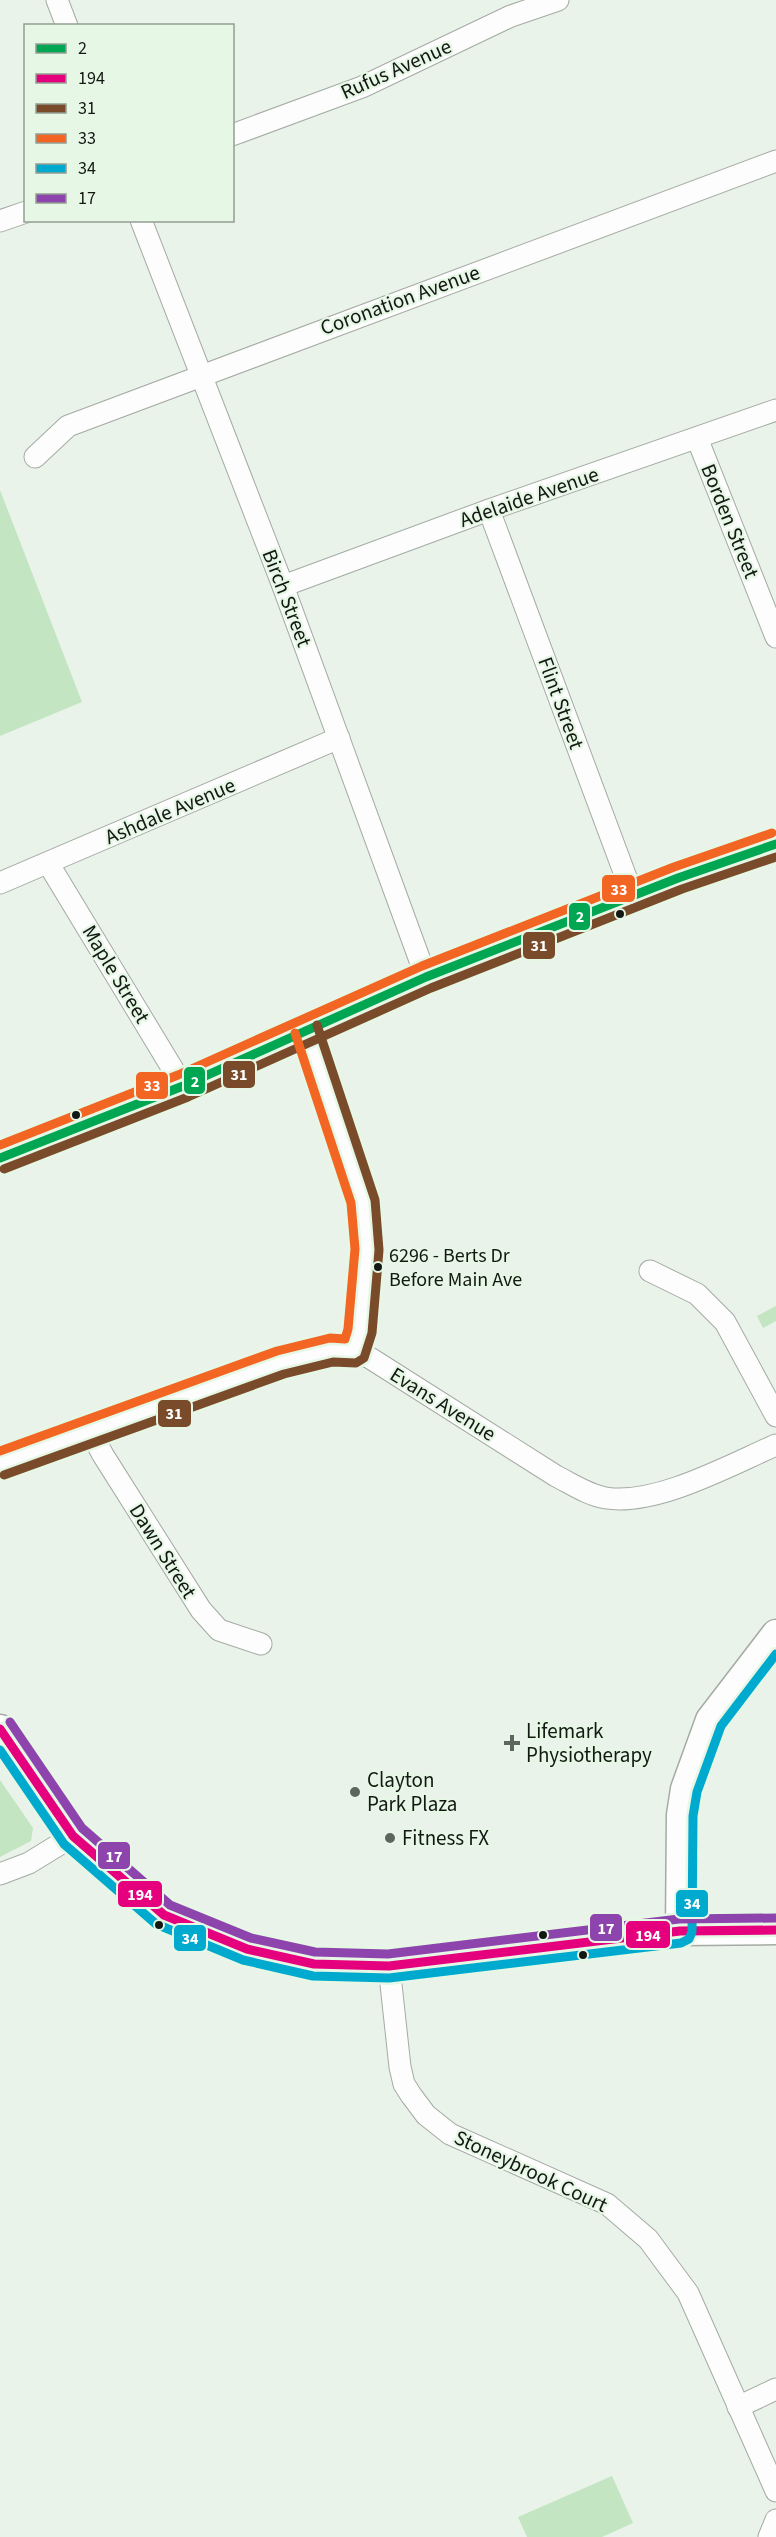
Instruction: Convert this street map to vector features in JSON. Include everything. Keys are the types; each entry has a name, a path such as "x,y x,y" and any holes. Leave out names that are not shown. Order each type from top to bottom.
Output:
{"street":[{"path":"57,0 65,24"},
{"name":"Rufus Avenue","path":"234,134 362,87 511,16 558,0"},
{"name":"Coronation Avenue","path":"35,457 68,426 776,161"},
{"path":"0,221 24,213"},
{"name":"Birch Street","path":"142,222 283,586 426,977"},
{"name":"Adelaide Avenue","path":"283,586 489,510 776,410"},
{"name":"Borden Street","path":"697,438 776,637"},
{"name":"Flint Street","path":"489,510 633,896"},
{"name":"Ashdale Avenue","path":"0,883 339,738"},
{"path":"0,1158 183,1086 426,977 678,878 776,844"},
{"name":"Maple Street","path":"48,862 183,1086"},
{"path":"306,1029 363,1201 367,1249 360,1331 354,1351"},
{"path":"650,1271 697,1294 725,1322 776,1416"},
{"name":"Evans Avenue","path":"0,1464 281,1362 332,1350 354,1351 370,1358 555,1476 584,1491 606,1498 628,1499 652,1495 683,1485 776,1445"},
{"name":"Dawn Street","path":"90,1431 201,1610 219,1630 261,1644"},
{"path":"680,1931 681,1815 685,1789 710,1720 776,1634"},
{"path":"0,1729 73,1836 164,1915 247,1949 314,1964 389,1966 680,1931 776,1930"},
{"path":"0,1874 29,1863 73,1836"},
{"name":"Stoneybrook Court","path":"389,1966 400,2067 404,2084 426,2115 450,2134 607,2204 648,2239 688,2293 776,2491"},
{"path":"738,2407 776,2389"},
{"path":"769,2537 776,2520"}],"green space":[{"path":"0,490 82,702 0,736"},
{"path":"776,1306 776,1321 763,1328 757,1316"},
{"path":"0,1780 33,1828 31,1841 0,1857"},
{"path":"612,2476 633,2523 602,2537 527,2537 518,2517"}],"transit line":[{"name":"33","path":"0,1145 178,1075 422,966 674,867 772,833"},
{"name":"2","path":"0,1158 183,1086 426,977 678,878 776,844"},
{"name":"31","path":"4,1169 188,1097 431,988 682,889 776,857"},
{"name":"31","path":"4,1475 284,1374 333,1362 356,1363 364,1358 372,1333 379,1250 375,1200 317,1025"},
{"name":"33","path":"0,1451 277,1351 330,1338 345,1339 348,1329 355,1249 351,1203 295,1033"},
{"name":"34","path":"0,1750 64,1844 156,1924 243,1960 313,1976 389,1978 681,1943 689,1939 692,1932 693,1816 697,1792 721,1726 776,1654"},
{"name":"17","path":"10,1722 82,1828 170,1905 251,1938 315,1952 388,1954 679,1919 776,1918"},
{"name":"194","path":"0,1729 73,1836 164,1915 247,1949 314,1964 389,1966 680,1931 776,1930"}],"place":[{"name":"6296 - Berts Dr Before Main Ave","path":"378,1267"},
{"name":"Lifemark Physiotherapy","path":"512,1743"},
{"name":"Clayton Park Plaza","path":"355,1792"},
{"name":"Fitness FX","path":"390,1838"}]}
